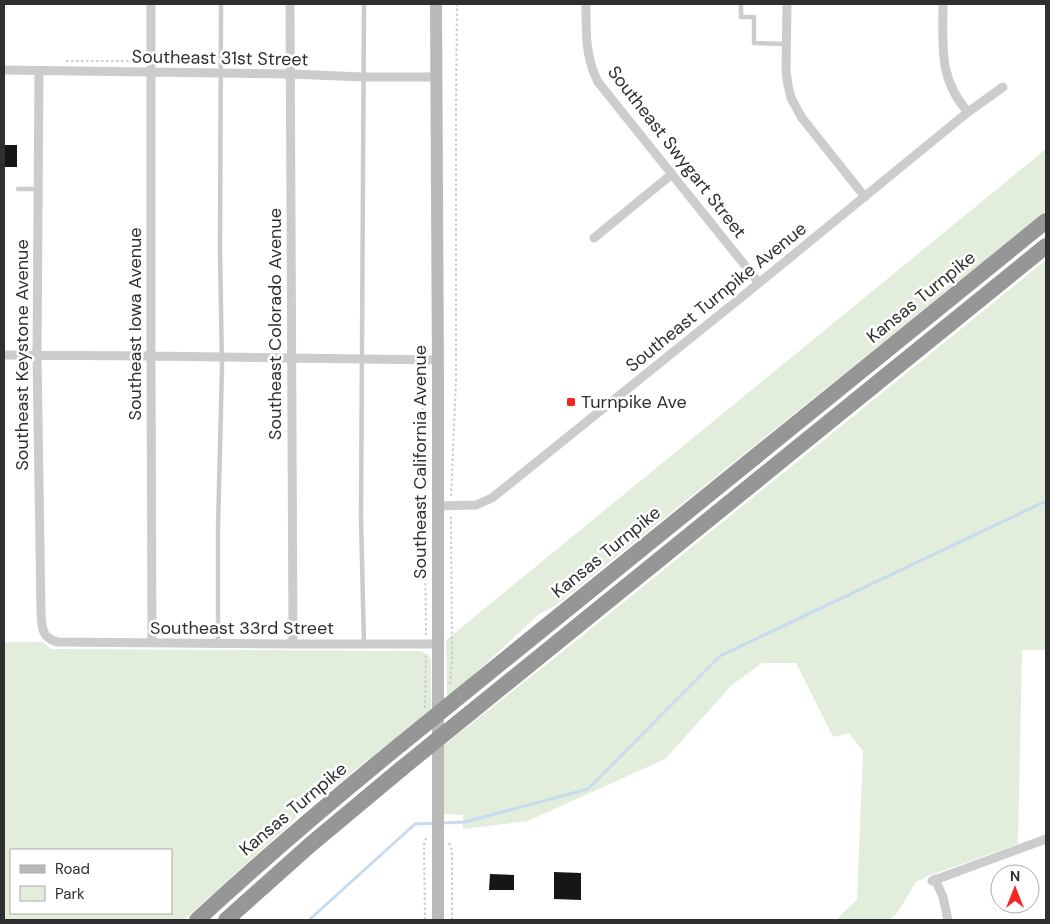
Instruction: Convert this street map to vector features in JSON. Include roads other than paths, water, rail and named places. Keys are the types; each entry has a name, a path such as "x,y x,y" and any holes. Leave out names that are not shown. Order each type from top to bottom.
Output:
{"highway":[{"name":"Kansas Turnpike","path":"197,920 288,838 401,744 1046,221"},
{"path":"226,920 310,845 401,769 1046,246"}],"main road":[{"name":"Southeast California Avenue","path":"436,4 438,506 432,644 438,798 442,841 438,920"}],"street":[{"name":"Southeast Iowa Avenue","path":"151,4 152,643"},
{"name":"Southeast Colorado Avenue","path":"290,4 293,644"},
{"name":"Southeast Swygart Street","path":"586,4 588,55 595,75 603,89 759,283"},
{"path":"787,4 786,72 791,98 802,118 865,197"},
{"path":"943,4 943,56 945,69 955,96 968,112"},
{"name":"Southeast 31st Street","path":"4,70 436,77"},
{"name":"Southeast Keystone Avenue","path":"38,71 37,356 42,626 47,637"},
{"name":"Southeast Turnpike Avenue","path":"438,506 476,505 492,498 968,112 1003,87"},
{"path":"594,238 672,174"},
{"path":"4,355 438,360"},
{"name":"Southeast 33rd Street","path":"47,637 58,642 432,644"},
{"path":"948,920 943,897 934,880 1046,839"}],"lane":[{"path":"218,644 221,357 221,4"},
{"path":"364,4 361,518 364,645"},
{"path":"741,4 741,17 754,17 754,43 786,44"},
{"path":"18,190 38,189"}],"waterway":[{"path":"442,823 465,822 588,789 720,656 1046,501"},
{"path":"309,920 415,824 436,823"}],"place":[{"name":"Turnpike Ave","path":"571,402"}]}
